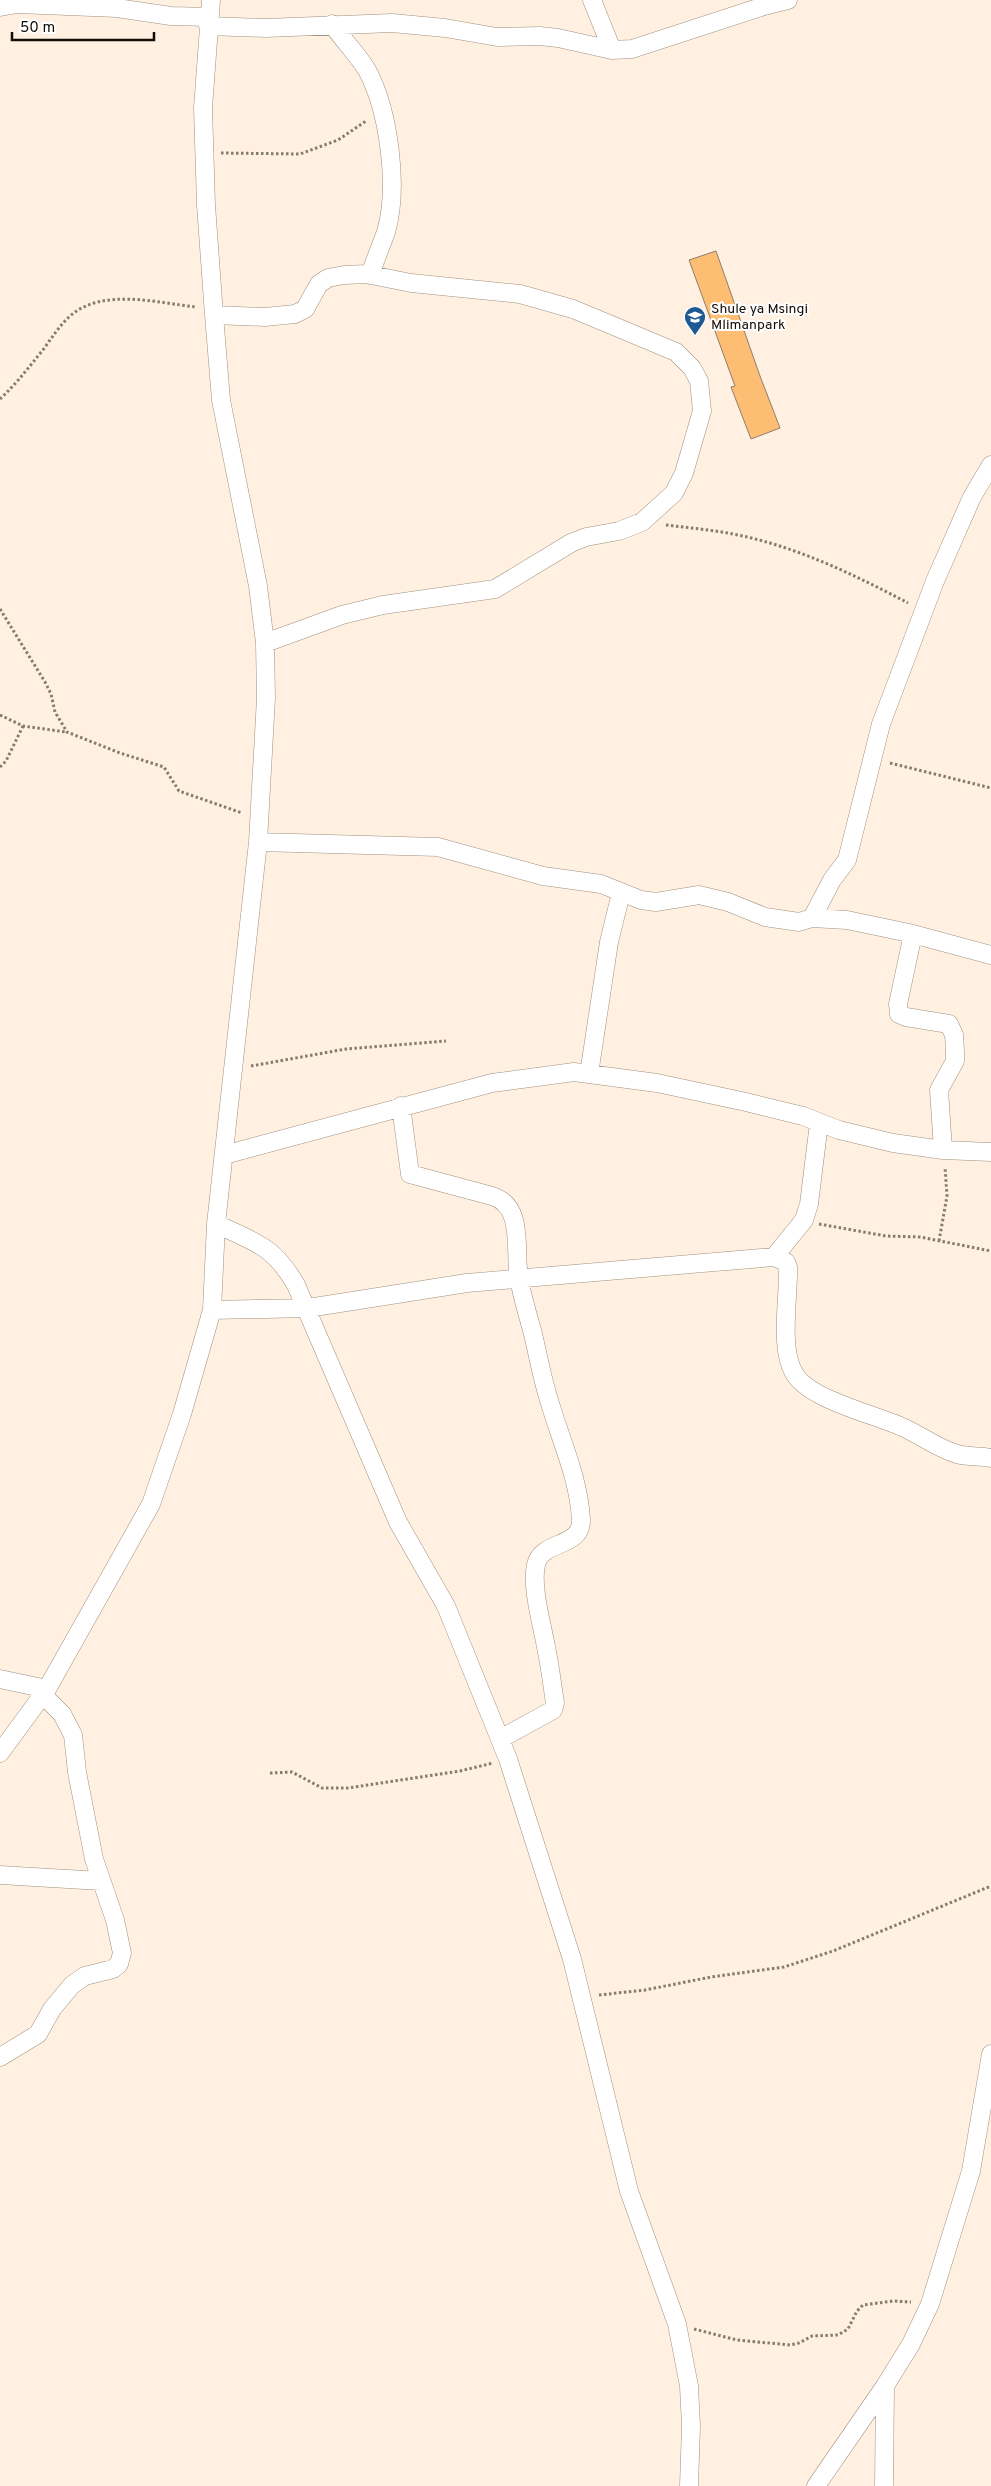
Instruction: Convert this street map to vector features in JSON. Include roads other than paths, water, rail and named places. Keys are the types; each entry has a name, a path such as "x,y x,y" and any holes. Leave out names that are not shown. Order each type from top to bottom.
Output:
{"street":[{"path":"592,0 612,50"},
{"path":"0,8 17,4 117,8 170,16 209,15 266,28 392,23 445,28 497,37 540,36 612,50 632,49 788,0"},
{"path":"0,1753 45,1692 132,1540 150,1504 174,1439 212,1310 216,1224 260,820 266,698 265,643 256,577 222,400 214,312 203,108 209,15"},
{"path":"332,24 368,72 382,112 390,158 390,210 386,231 370,275"},
{"path":"214,312 265,317 295,314 305,309 313,292 328,278 344,275 370,275 411,283 530,296 613,325 676,352 692,368 699,381 702,411 684,473 674,493 642,522 619,531 586,537 571,543 496,589 383,605 342,615 265,643"},
{"path":"812,918 832,880 847,860 881,724 961,521 991,465"},
{"path":"258,842 438,847 543,876 600,884 641,900 656,902 700,895 728,902 765,917 800,922 812,918 847,920 913,934 991,955"},
{"path":"589,1074 609,942 621,893"},
{"path":"913,934 898,1004 900,1014 906,1017 949,1024 954,1035 954,1061 939,1090 943,1150"},
{"path":"224,1155 401,1106 522,1077 574,1072 657,1083 775,1109 839,1130 943,1150 991,1152"},
{"path":"401,1106 410,1174 502,1199 509,1205 514,1217 519,1279 549,1400 570,1458 581,1518 581,1528 575,1537 547,1551 539,1558 536,1565 537,1600 555,1703 553,1710 500,1739"},
{"path":"774,1257 804,1220 809,1204 819,1123"},
{"path":"216,1224 269,1249 288,1270 308,1308 373,1468 398,1522 446,1606 508,1760 572,1960 629,2191 677,2324 689,2386 691,2426 689,2486"},
{"path":"212,1310 308,1308 467,1283 774,1257 786,1262 788,1267 786,1339 794,1374 806,1388 903,1427 938,1448 959,1455 991,1458"},
{"path":"0,1679 45,1692 74,1734 76,1772 101,1881 115,1920 122,1952 118,1964 113,1969 85,1976 72,1985 52,2009 38,2034 0,2057"},
{"path":"0,1875 101,1881"},
{"path":"816,2486 885,2386 911,2344 930,2304 970,2171 991,2054"},
{"path":"884,2486 885,2386"}],"place":[{"name":"Shule ya Msingi Mlimanpark","path":"695,336"}]}
